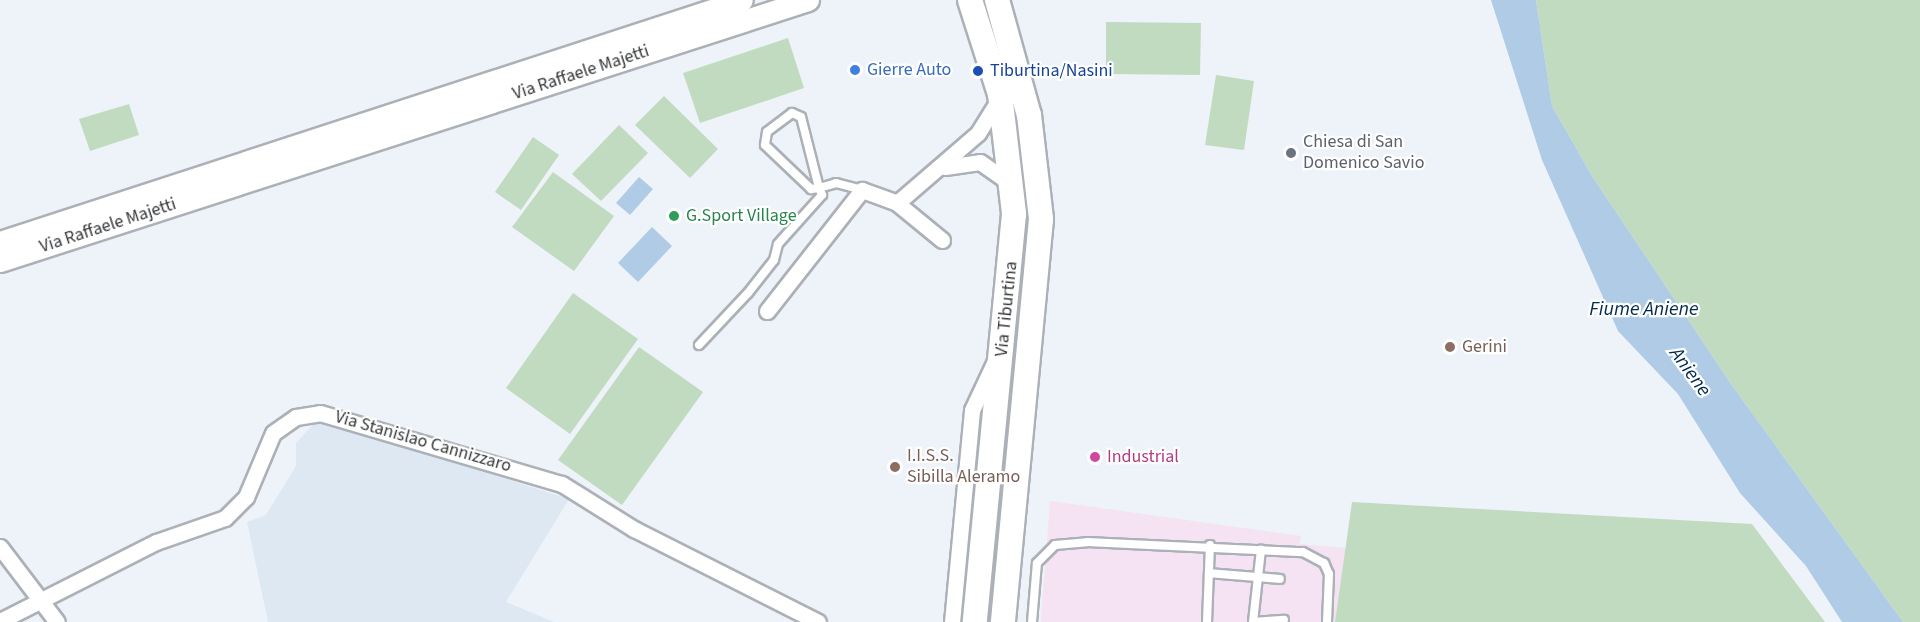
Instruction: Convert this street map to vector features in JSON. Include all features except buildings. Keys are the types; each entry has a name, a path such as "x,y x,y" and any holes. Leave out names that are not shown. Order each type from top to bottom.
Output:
{"main road":[{"name":"Via Tiburtina","path":"970,0 1000,94 1013,186 1004,341 975,622"},
{"name":"Via Tiburtina","path":"998,0 1030,122 1041,219 1003,622"}],"street":[{"name":"Via Raffaele Majetti","path":"444,108 742,0"},
{"name":"Via Raffaele Majetti","path":"0,242 808,0"},
{"path":"897,203 937,171 990,119 1000,94"},
{"name":"Via Raffaele Majetti","path":"0,261 350,138"},
{"path":"937,171 976,161 1013,186"},
{"path":"767,311 862,190 897,203 942,240"},
{"name":"Via Tiburtina","path":"952,622 972,410 1004,341"},
{"name":"Via Stanislao Cannizzaro","path":"0,621 156,542 225,518 246,497 273,433 296,417 320,413 562,484 634,529 818,622"},
{"path":"0,547 57,622"}],"lane":[{"path":"699,345 774,260 778,244 822,195 819,188 801,117 792,113 767,132 765,145 811,189 819,188 836,183 862,190"},
{"path":"1032,622 1033,572 1055,545 1210,545 1303,552 1324,563 1331,588 1327,622"},
{"path":"1207,622 1210,545"},
{"path":"1261,549 1253,622 1284,620"},
{"path":"1209,573 1280,579"}],"shaded area":[{"path":"318,419 569,499 506,602 554,622 268,622 247,522 266,515 296,466 296,443"},
{"path":"1050,501 1301,536 1300,544 1346,548 1335,622 1041,622"}],"green space":[{"path":"1536,0 1920,0 1920,622 1903,622 1731,384 1592,176 1552,106"},
{"path":"1106,22 1201,23 1200,75 1106,74"},
{"path":"788,38 804,88 700,123 683,73"},
{"path":"1216,75 1254,81 1244,150 1205,145"},
{"path":"664,96 718,149 690,178 635,125"},
{"path":"129,104 139,135 90,151 79,119"},
{"path":"619,125 648,153 601,201 572,174"},
{"path":"533,137 559,155 521,210 495,192"},
{"path":"553,172 614,216 574,271 512,227"},
{"path":"573,293 638,339 570,434 506,388"},
{"path":"639,347 703,392 622,505 558,460"},
{"path":"1352,502 1752,524 1825,622 1335,622"}],"water":[{"name":"Fiume Aniene","path":"1491,0 1536,0 1552,106 1592,176 1731,384 1903,622 1842,622 1806,566 1740,493 1678,394 1618,331 1542,160"},
{"path":"639,177 653,189 630,215 616,203"},
{"path":"652,227 672,246 638,282 618,263"}],"place":[{"name":"Gierre Auto","path":"855,70"},
{"name":"Tiburtina/Nasini","path":"978,71"},
{"name":"Chiesa di San Domenico Savio","path":"1291,153"},
{"name":"G.Sport Village","path":"674,216"},
{"name":"Gerini","path":"1450,347"},
{"name":"Industrial","path":"1095,457"},
{"name":"I.I.S.S. Sibilla Aleramo","path":"895,467"}],"water label":[{"name":"Aniene","path":"1690,372"}]}
